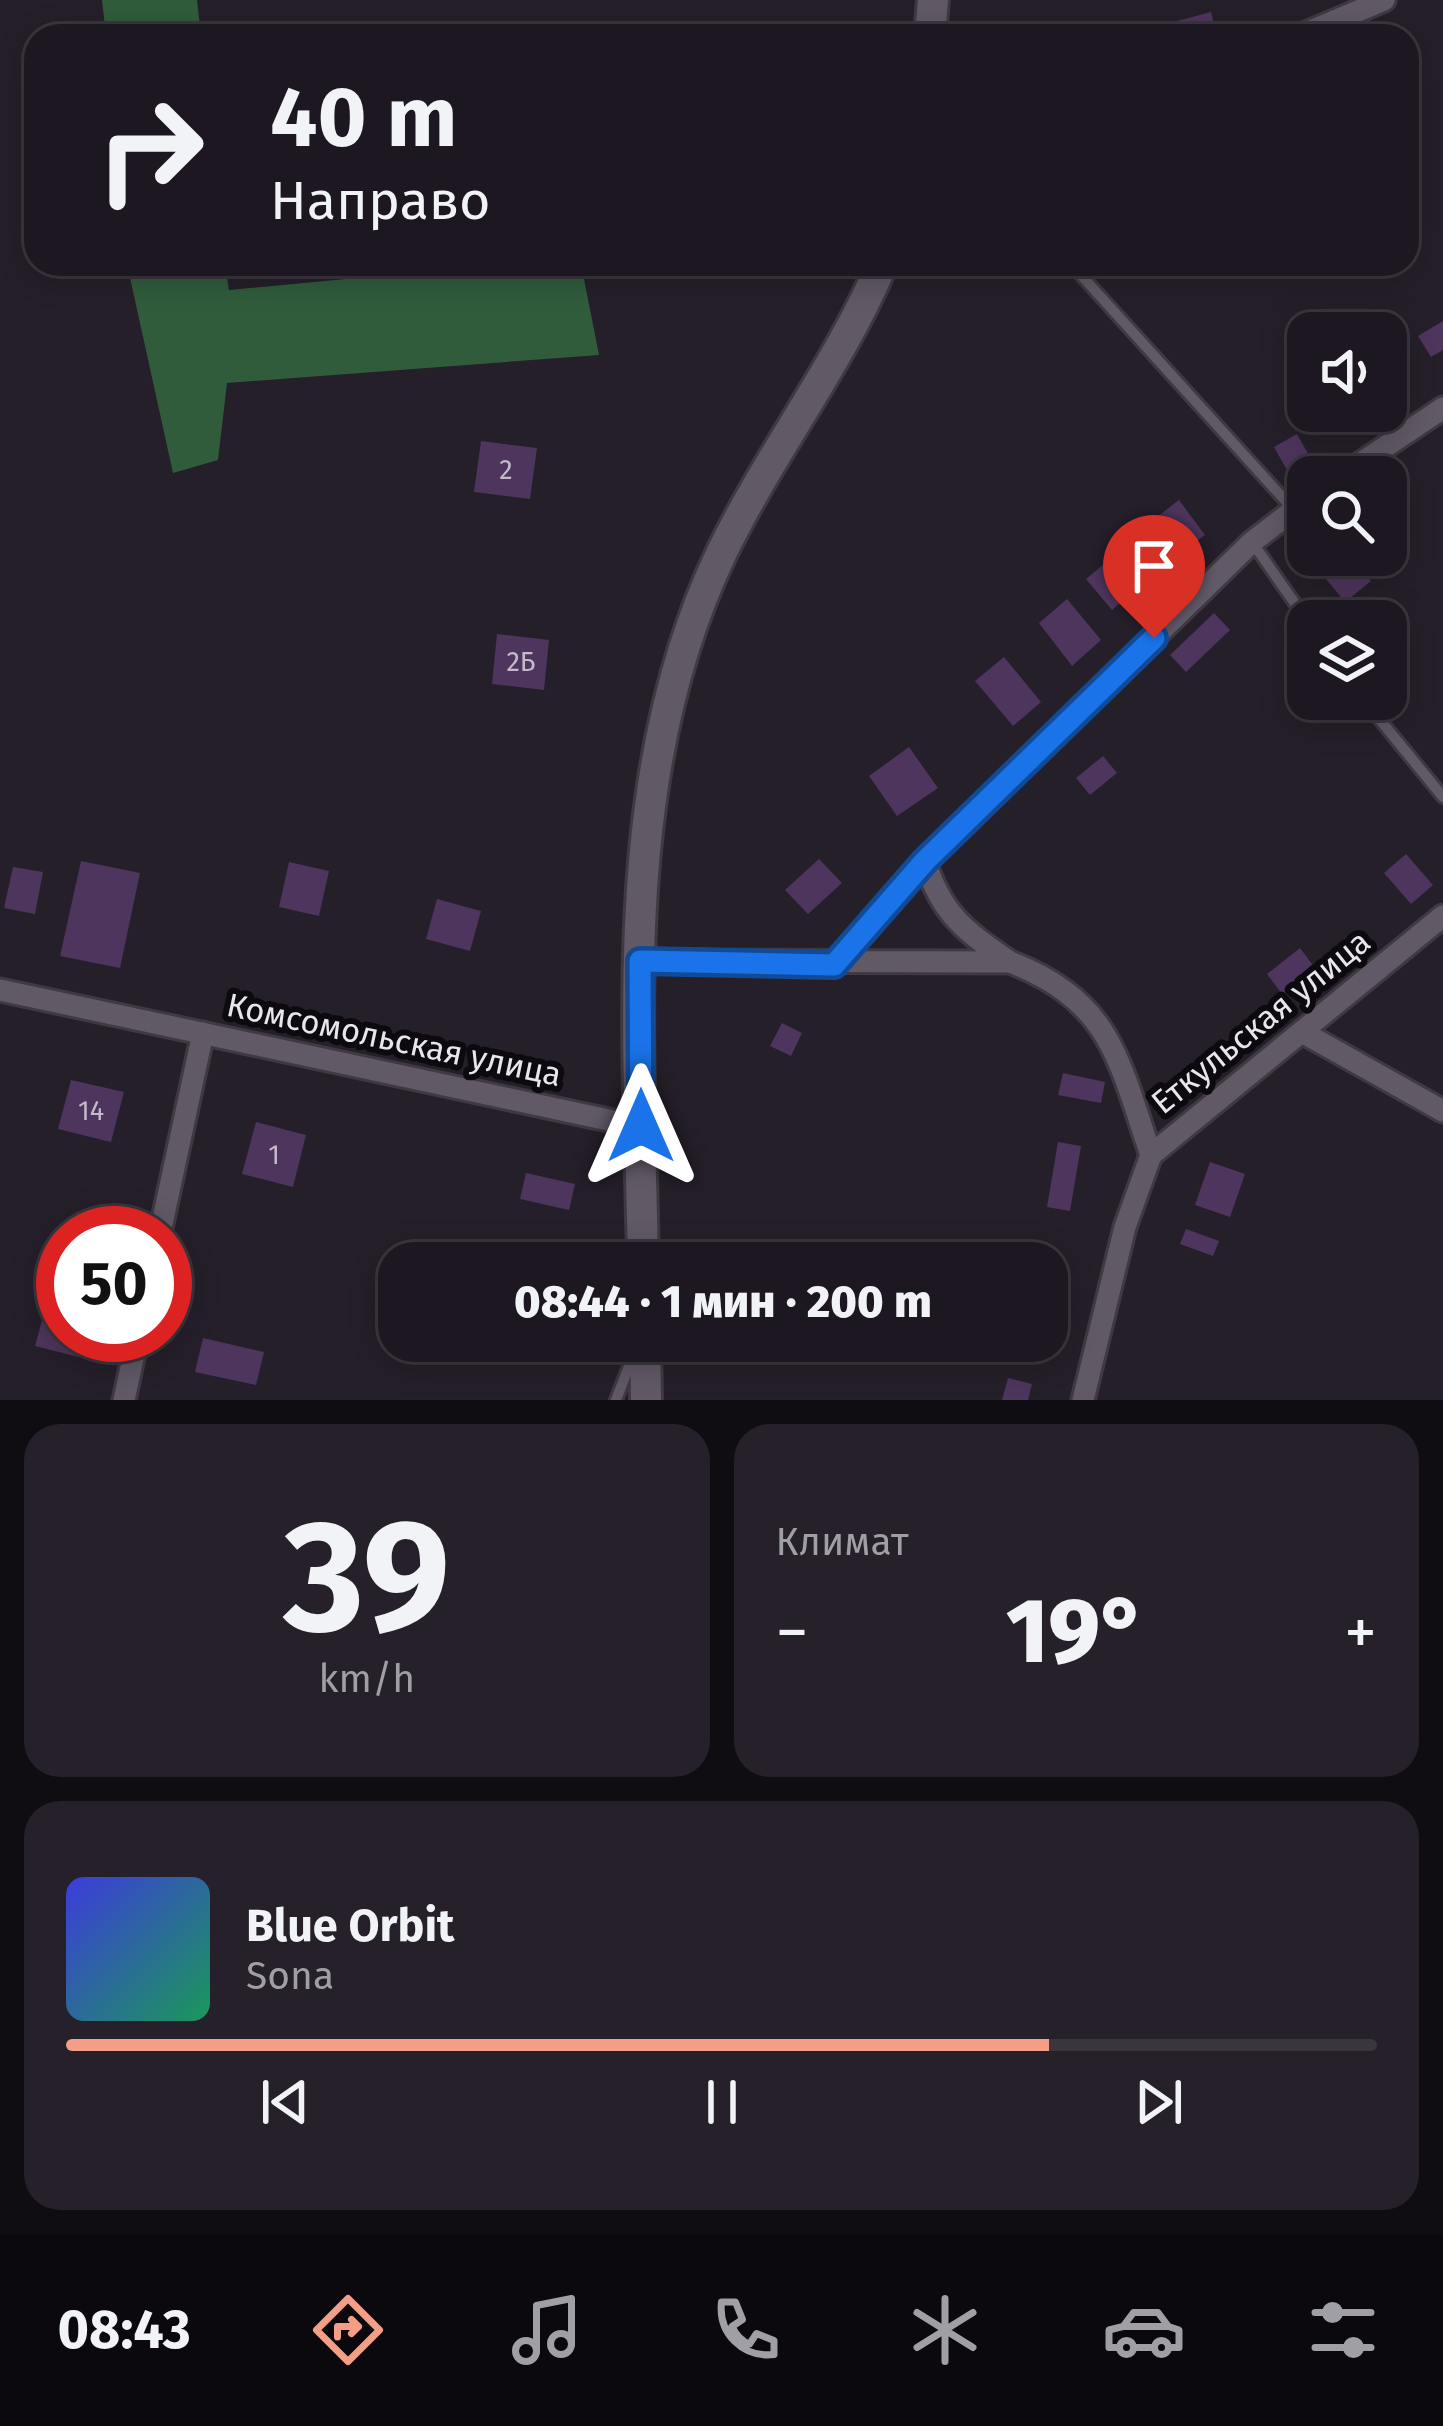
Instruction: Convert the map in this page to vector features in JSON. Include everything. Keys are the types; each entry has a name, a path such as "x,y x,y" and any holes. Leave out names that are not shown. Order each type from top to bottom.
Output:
{"main road":[{"path":"644,1242 640,961 652,779 694,621 722,553 875,276"},
{"path":"643,1362 646,1400"}],"street":[{"path":"1327,24 1384,0"},
{"path":"1371,456 1443,408"},
{"path":"834,965 925,861 1252,542 1287,514"},
{"path":"925,861 936,899 969,934 1010,962 1053,979 1088,1008 1114,1046 1151,1154"},
{"name":"Еткульская улица","path":"1083,1400 1125,1227 1151,1154 1443,916"},
{"path":"640,961 1010,962"},
{"name":"Комсомольская улица","path":"0,990 641,1126"},
{"path":"1302,1032 1443,1111"},
{"name":"Комсомольская улица","path":"166,1206 202,1033"},
{"path":"124,1400 132,1362"}],"lane":[{"path":"1082,276 1287,490"},
{"path":"1252,542 1293,600"},
{"path":"1380,720 1443,797"},
{"path":"616,1400 633,1362"}],"green space":[{"path":"102,0 197,0 200,24 105,24"},
{"path":"130,276 227,276 229,290 377,276 583,276 599,355 227,383 218,460 173,473"}],"building":[{"path":"1211,12 1214,24 1166,24"},
{"path":"1443,321 1443,350 1431,357 1418,336"},
{"path":"1297,434 1309,456 1287,456 1287,470 1274,447"},
{"path":"481,441 537,448 530,499 474,492"},
{"path":"1179,500 1205,535 1174,558 1149,523"},
{"path":"1109,560 1135,590 1112,610 1086,579"},
{"path":"1324,576 1367,576 1371,581 1347,600"},
{"path":"1067,599 1101,640 1072,666 1039,623"},
{"path":"1214,613 1230,630 1186,672 1170,655"},
{"path":"497,634 549,640 544,690 492,684"},
{"path":"1004,657 1041,702 1013,726 975,681"},
{"path":"909,747 938,788 897,816 869,776"},
{"path":"1103,756 1117,773 1090,795 1076,778"},
{"path":"1406,854 1433,885 1411,904 1384,873"},
{"path":"819,859 842,883 808,914 785,890"},
{"path":"81,861 140,873 120,968 60,956"},
{"path":"289,862 329,871 319,916 279,907"},
{"path":"13,867 43,872 35,914 4,908"},
{"path":"437,899 481,911 470,951 426,939"},
{"path":"1300,948 1318,972 1285,998 1267,974"},
{"path":"782,1023 802,1033 791,1056 770,1046"},
{"path":"1063,1073 1105,1082 1101,1103 1058,1095"},
{"path":"71,1080 124,1092 111,1142 58,1129"},
{"path":"256,1122 306,1135 293,1187 242,1174"},
{"path":"1058,1142 1081,1146 1070,1211 1047,1207"},
{"path":"1210,1162 1245,1174 1230,1217 1195,1205"},
{"path":"526,1173 575,1184 569,1210 520,1199"},
{"path":"1186,1229 1219,1241 1213,1256 1180,1244"},
{"path":"203,1338 264,1352 256,1385 195,1372"},
{"path":"1008,1378 1032,1384 1028,1400 1002,1400"}],"route":[{"path":"641,1126 640,961 834,965 925,861 1154,638"}]}
